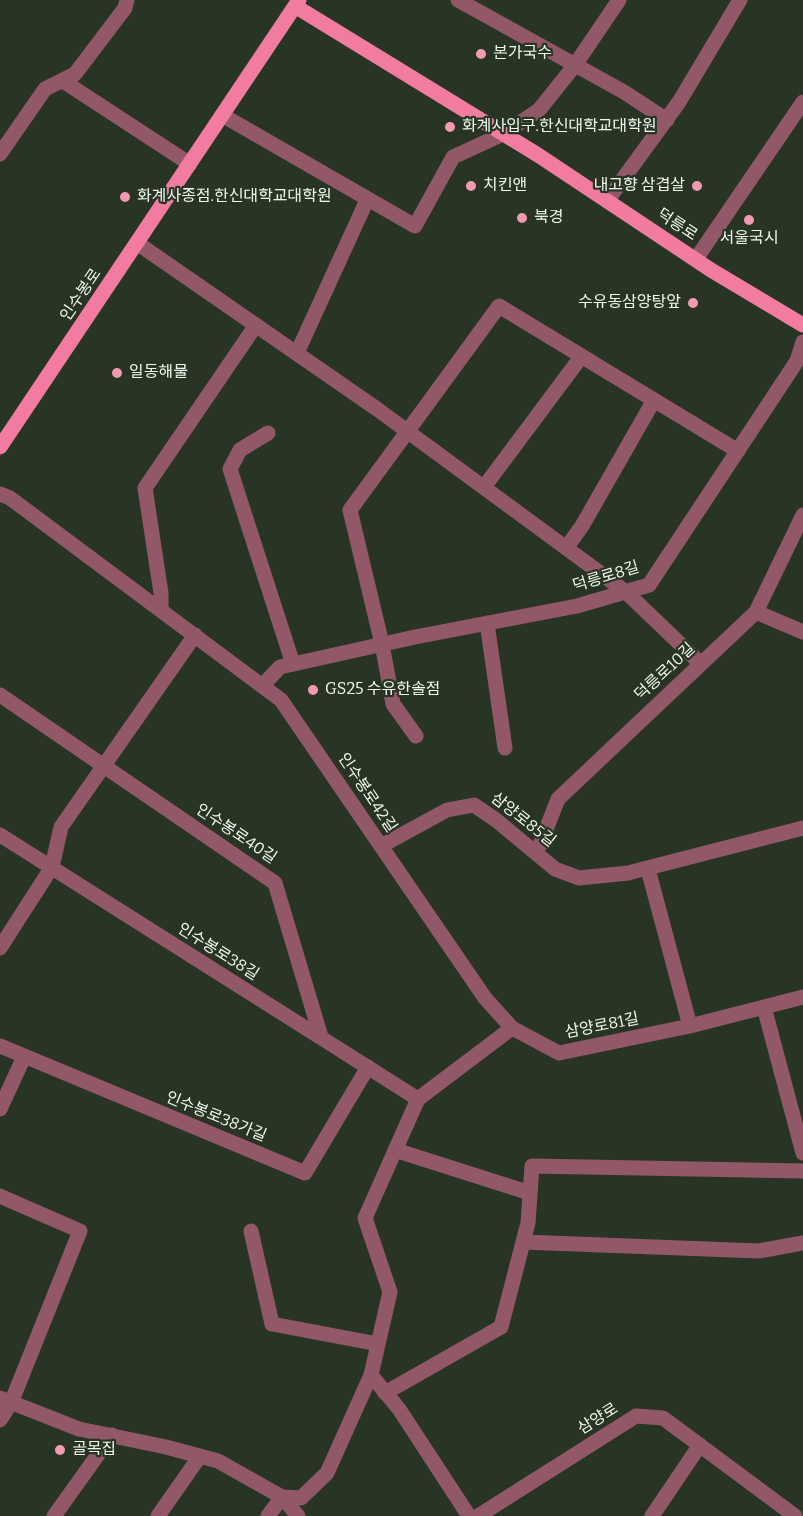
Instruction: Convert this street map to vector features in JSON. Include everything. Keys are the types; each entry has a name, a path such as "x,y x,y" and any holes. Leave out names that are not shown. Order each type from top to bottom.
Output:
{"main road":[{"name":"인수봉로","path":"0,447 190,164 293,2"},
{"name":"덕릉로","path":"293,2 803,325"}],"street":[{"path":"0,154 45,89 75,74 125,8 127,0"},
{"path":"458,0 481,5 574,65 624,92 667,120"},
{"path":"222,115 415,226 453,157 503,134 539,110 574,65 619,0"},
{"path":"607,201 679,102 740,0"},
{"path":"63,81 190,164"},
{"path":"696,259 803,102"},
{"path":"297,353 367,200"},
{"path":"137,243 407,431 626,591 701,664"},
{"path":"416,736 393,704 382,644 350,510 499,306 738,451"},
{"path":"160,610 161,593 145,488 256,325"},
{"name":"덕릉로8길","path":"262,686 280,667 382,644 577,606 649,585 797,361 803,342"},
{"path":"484,487 581,357"},
{"path":"566,548 582,526 654,400"},
{"path":"268,433 240,450 230,469 293,664"},
{"name":"인수봉로42길","path":"0,494 10,498 281,700 485,998 512,1028"},
{"name":"덕릉로10길","path":"540,845 558,799 756,612 803,515"},
{"path":"756,612 803,632"},
{"path":"487,623 505,748"},
{"path":"0,948 51,867 61,827 195,635"},
{"name":"인수봉로40길","path":"0,695 275,883 321,1037"},
{"name":"삼양로85길","path":"381,846 447,810 474,805 496,820 555,869 579,878 648,869 803,828"},
{"name":"인수봉로38길","path":"0,835 418,1099"},
{"path":"648,869 690,1026"},
{"name":"삼양로81길","path":"512,1028 559,1053 690,1026 803,997"},
{"path":"764,1007 799,1119 803,1153"},
{"path":"282,1497 301,1498 327,1473 371,1375 390,1292 365,1218 418,1099 512,1028"},
{"name":"인수봉로38가길","path":"0,1046 305,1173 368,1068"},
{"path":"0,1109 24,1057"},
{"path":"395,1150 530,1193"},
{"path":"385,1393 501,1327 528,1223 532,1166 803,1171"},
{"path":"0,1196 80,1231 6,1401 0,1420"},
{"path":"251,1231 272,1324 378,1344"},
{"path":"523,1242 759,1251 803,1243"},
{"path":"371,1375 399,1409 469,1516"},
{"path":"6,1401 79,1429 218,1461 282,1497 298,1516"},
{"name":"삼양로","path":"478,1516 636,1416 663,1418 795,1516"},
{"path":"54,1516 111,1435"},
{"path":"652,1516 700,1445"},
{"path":"158,1516 200,1456"},
{"path":"268,1516 282,1497"}],"place":[{"name":"본가국수","path":"481,54"},
{"name":"화계사입구.한신대학교대학원","path":"450,127"},
{"name":"치킨앤","path":"471,186"},
{"name":"내고향 삼겹살","path":"697,186"},
{"name":"화계사종점.한신대학교대학원","path":"125,197"},
{"name":"북경","path":"522,218"},
{"name":"서울국시","path":"749,220"},
{"name":"수유동삼양탕앞","path":"693,303"},
{"name":"일동해물","path":"117,373"},
{"name":"GS25 수유한솔점","path":"313,690"},
{"name":"골목집","path":"60,1450"}]}
